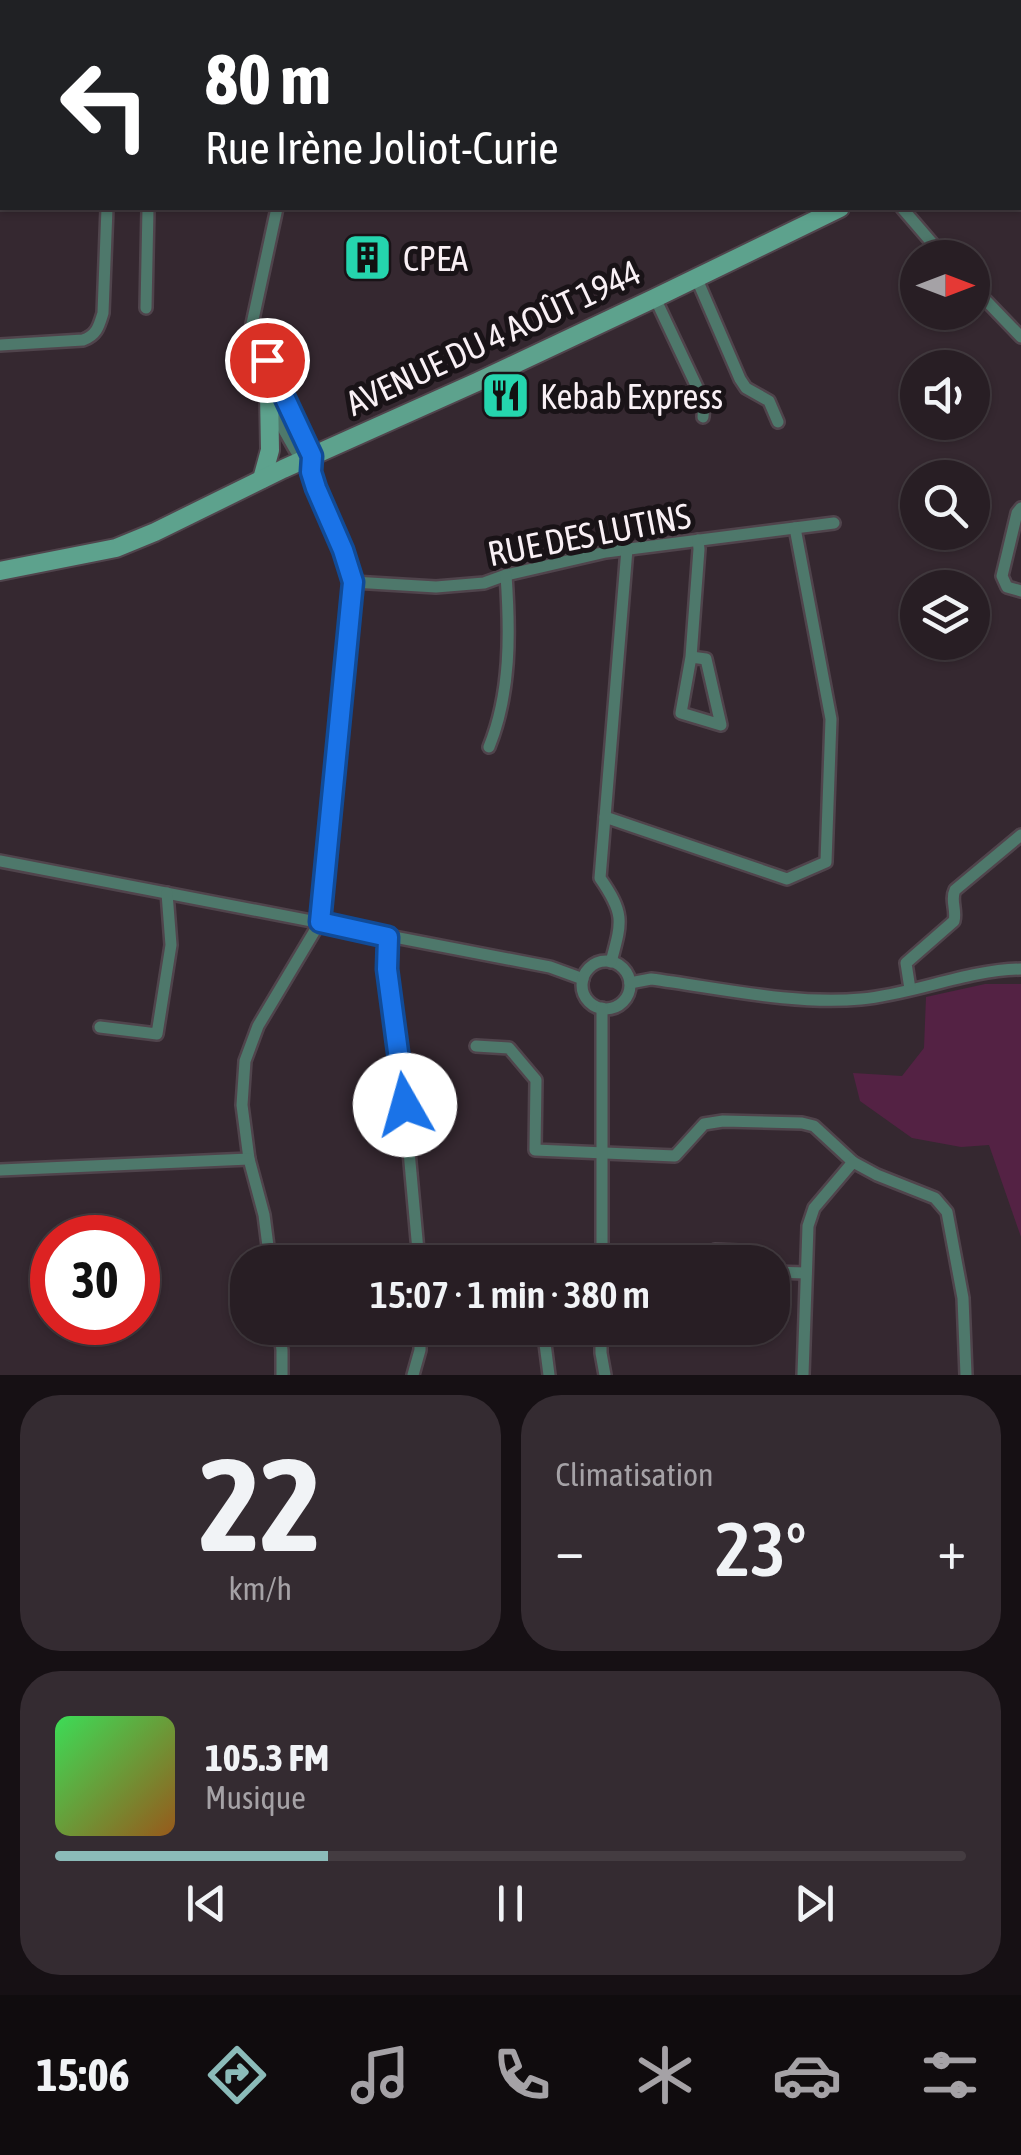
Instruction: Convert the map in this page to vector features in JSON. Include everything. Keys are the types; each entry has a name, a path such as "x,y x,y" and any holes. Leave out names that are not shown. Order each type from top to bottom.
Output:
{"street":[{"path":"0,345 93,337 104,312 107,210"},
{"path":"146,308 148,210"},
{"path":"277,210 252,324 253,339 269,393 308,463"},
{"name":"AVENUE DU 4 AOÛT 1944","path":"0,571 116,548 155,532 262,479 308,463 836,210"},
{"path":"904,210 928,240"},
{"path":"696,277 740,379 746,388 770,401 778,422"},
{"path":"655,298 704,402 704,417"},
{"path":"990,305 1021,337"},
{"path":"253,339 267,360 353,582 320,922 258,1026 245,1061 242,1105 249,1160 268,1245"},
{"path":"262,479 270,450 269,393"},
{"path":"1021,508 1016,513 1002,576 1006,588 1021,591"},
{"name":"RUE DES LUTINS","path":"353,582 436,588 484,583 606,552 834,523"},
{"path":"605,817 787,878 826,862 831,719 795,528"},
{"path":"691,657 706,659 721,725 681,713 691,657 698,540"},
{"path":"611,962 620,917 614,898 600,878 627,549"},
{"path":"490,747 499,724 506,678 506,575"},
{"path":"910,990 906,963 954,920 955,890 1021,835"},
{"path":"0,861 550,966 583,979"},
{"path":"100,1027 157,1034 171,945 167,893"},
{"path":"388,937 387,969 417,1245"},
{"path":"611,962 624,969 630,983 622,1003 602,1008 588,1001 583,979 597,963 611,962"},
{"path":"630,983 652,979 817,1000 862,999 992,969 1021,969"},
{"path":"602,1008 602,1245"},
{"path":"476,1046 509,1048 536,1080 534,1150 674,1156 704,1124 802,1123 814,1126 852,1162 935,1198 947,1212 963,1298 966,1375"},
{"path":"0,1170 249,1160"},
{"path":"803,1375 808,1226 814,1208 852,1162"},
{"path":"790,1273 806,1273"},
{"path":"280,1345 282,1375"},
{"path":"413,1373 420,1345"},
{"path":"546,1345 549,1375"},
{"path":"601,1345 605,1375"}],"shaded area":[{"path":"985,984 1021,984 1021,1237 989,1145 961,1147 912,1138 860,1101 853,1073 902,1076 924,1048 926,997"}],"place":[{"name":"CPEA","path":"368,258"},
{"name":"Kebab Express","path":"505,396"}],"route":[{"path":"267,360 312,456 311,472 319,498 353,582 320,922 388,937 387,969 405,1105"}]}
